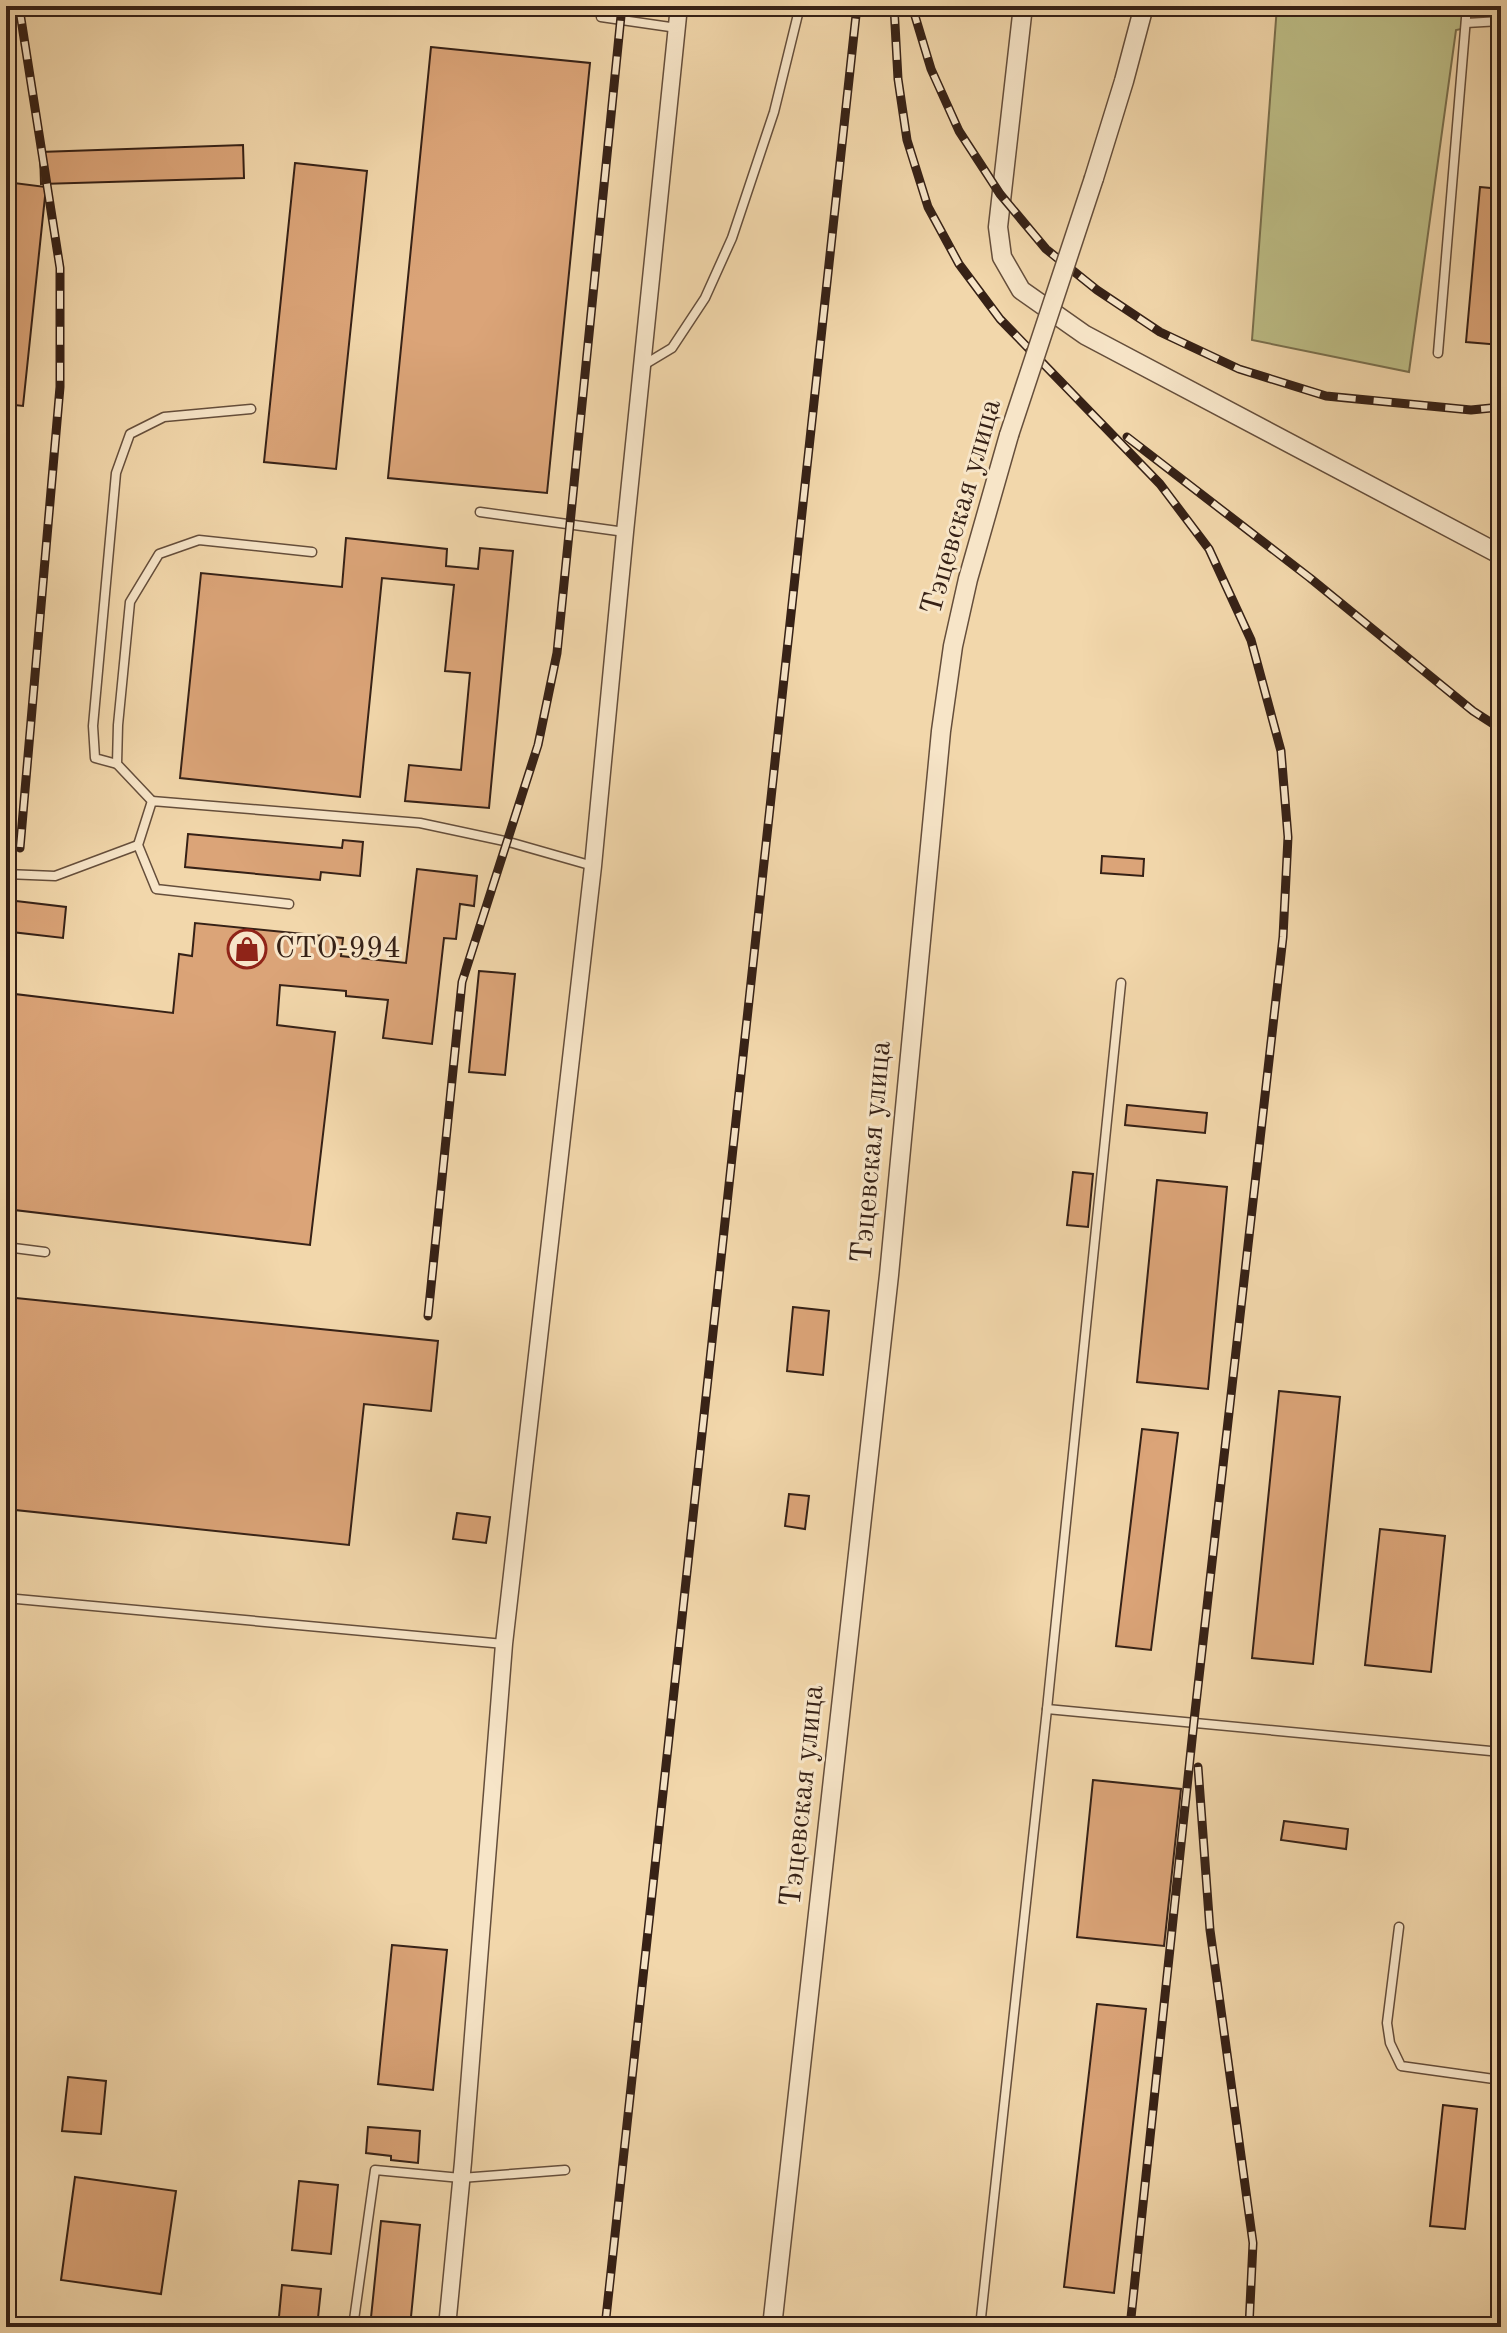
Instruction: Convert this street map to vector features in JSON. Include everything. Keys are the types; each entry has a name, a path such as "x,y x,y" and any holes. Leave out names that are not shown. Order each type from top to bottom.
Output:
{"street":[{"path":"447,2327 504,1644 593,866 679,6"},
{"path":"1023,6 998,227 1002,257 1021,290 1085,335 1501,555"},
{"name":"Тэцевская улица","path":"772,2327 889,1275 941,731 953,646 968,579 1009,435 1094,178 1144,6"}],"lane":[{"path":"642,366 672,348 705,298 732,238 774,112 800,6"},
{"path":"1438,353 1467,6"},
{"path":"601,17 677,28"},
{"path":"1466,23 1501,21"},
{"path":"251,409 164,417 130,434 116,473 93,726 95,758 117,764 152,801 420,823 509,842 593,866"},
{"path":"480,512 625,532"},
{"path":"117,764 130,602 159,554 199,540 312,552"},
{"path":"152,801 138,845 156,889 289,904"},
{"path":"6,874 55,876 138,845"},
{"path":"980,2327 1121,983"},
{"path":"6,1247 45,1252"},
{"path":"6,1598 504,1644"},
{"path":"1047,1709 1501,1752"},
{"path":"1399,1927 1387,2023 1390,2043 1401,2066 1501,2080"},
{"path":"353,2327 375,2170 461,2178 565,2170"}],"green space":[{"path":"1277,6 1501,6 1501,21 1456,30 1409,372 1252,340"}],"building":[{"path":"431,47 590,63 547,493 388,478"},
{"path":"243,145 244,178 41,184 40,152"},
{"path":"295,163 367,171 336,469 264,462"},
{"path":"6,182 46,187 23,406 6,404"},
{"path":"1480,187 1501,189 1501,345 1466,342"},
{"path":"346,538 447,549 446,566 478,569 480,548 513,551 489,808 405,801 409,765 461,770 470,673 445,671 454,585 382,578 360,797 180,778 201,573 342,587"},
{"path":"188,834 342,848 343,840 363,842 360,876 321,872 320,880 185,867"},
{"path":"1102,856 1144,859 1143,876 1101,873"},
{"path":"417,869 477,876 474,906 460,904 456,939 444,938 432,1044 383,1038 388,1000 346,996 346,991 280,985 277,1025 335,1032 310,1245 6,1209 6,993 173,1013 179,954 192,956 195,923 343,938 341,956 406,963"},
{"path":"16,901 66,907 63,938 12,932"},
{"path":"479,971 515,974 505,1075 469,1072"},
{"path":"1127,1105 1207,1113 1205,1133 1125,1125"},
{"path":"1073,1172 1093,1174 1088,1227 1067,1225"},
{"path":"1157,1180 1227,1187 1208,1389 1137,1382"},
{"path":"6,1297 438,1341 431,1411 364,1404 349,1545 6,1509"},
{"path":"793,1307 829,1311 823,1375 787,1371"},
{"path":"1279,1391 1340,1397 1313,1664 1252,1658"},
{"path":"1142,1429 1178,1433 1151,1650 1116,1646"},
{"path":"789,1494 809,1496 805,1529 785,1526"},
{"path":"457,1513 490,1517 486,1543 453,1539"},
{"path":"1380,1529 1445,1536 1431,1672 1365,1665"},
{"path":"1093,1780 1181,1789 1164,1946 1077,1937"},
{"path":"1284,1821 1348,1829 1346,1849 1281,1840"},
{"path":"392,1945 447,1950 433,2090 378,2084"},
{"path":"1097,2004 1146,2009 1114,2293 1064,2287"},
{"path":"68,2077 106,2081 101,2134 62,2131"},
{"path":"1443,2105 1477,2109 1465,2229 1430,2226"},
{"path":"368,2127 420,2131 418,2163 366,2153"},
{"path":"75,2177 176,2191 161,2294 61,2280"},
{"path":"299,2181 338,2185 331,2254 292,2250"},
{"path":"381,2221 420,2225 410,2327 370,2327"},
{"path":"282,2285 321,2289 317,2327 278,2327"}],"railway":[{"path":"19,6 60,268 60,387 20,848"},
{"path":"428,1316 462,982 538,745 557,653 622,6"},
{"path":"605,2327 857,6"},
{"path":"894,6 898,79 907,140 928,207 959,264 1000,319 1160,484 1209,549 1251,640 1281,751 1288,837 1283,937 1194,1721 1130,2327"},
{"path":"912,6 931,69 959,131 1000,194 1046,249 1097,290 1160,332 1239,369 1326,396 1471,410 1501,407"},
{"path":"1127,437 1310,578 1473,711 1501,729"},
{"path":"1198,1767 1210,1930 1253,2243 1249,2327"}],"place":[{"name":"СТО-994","path":"247,949"}]}
